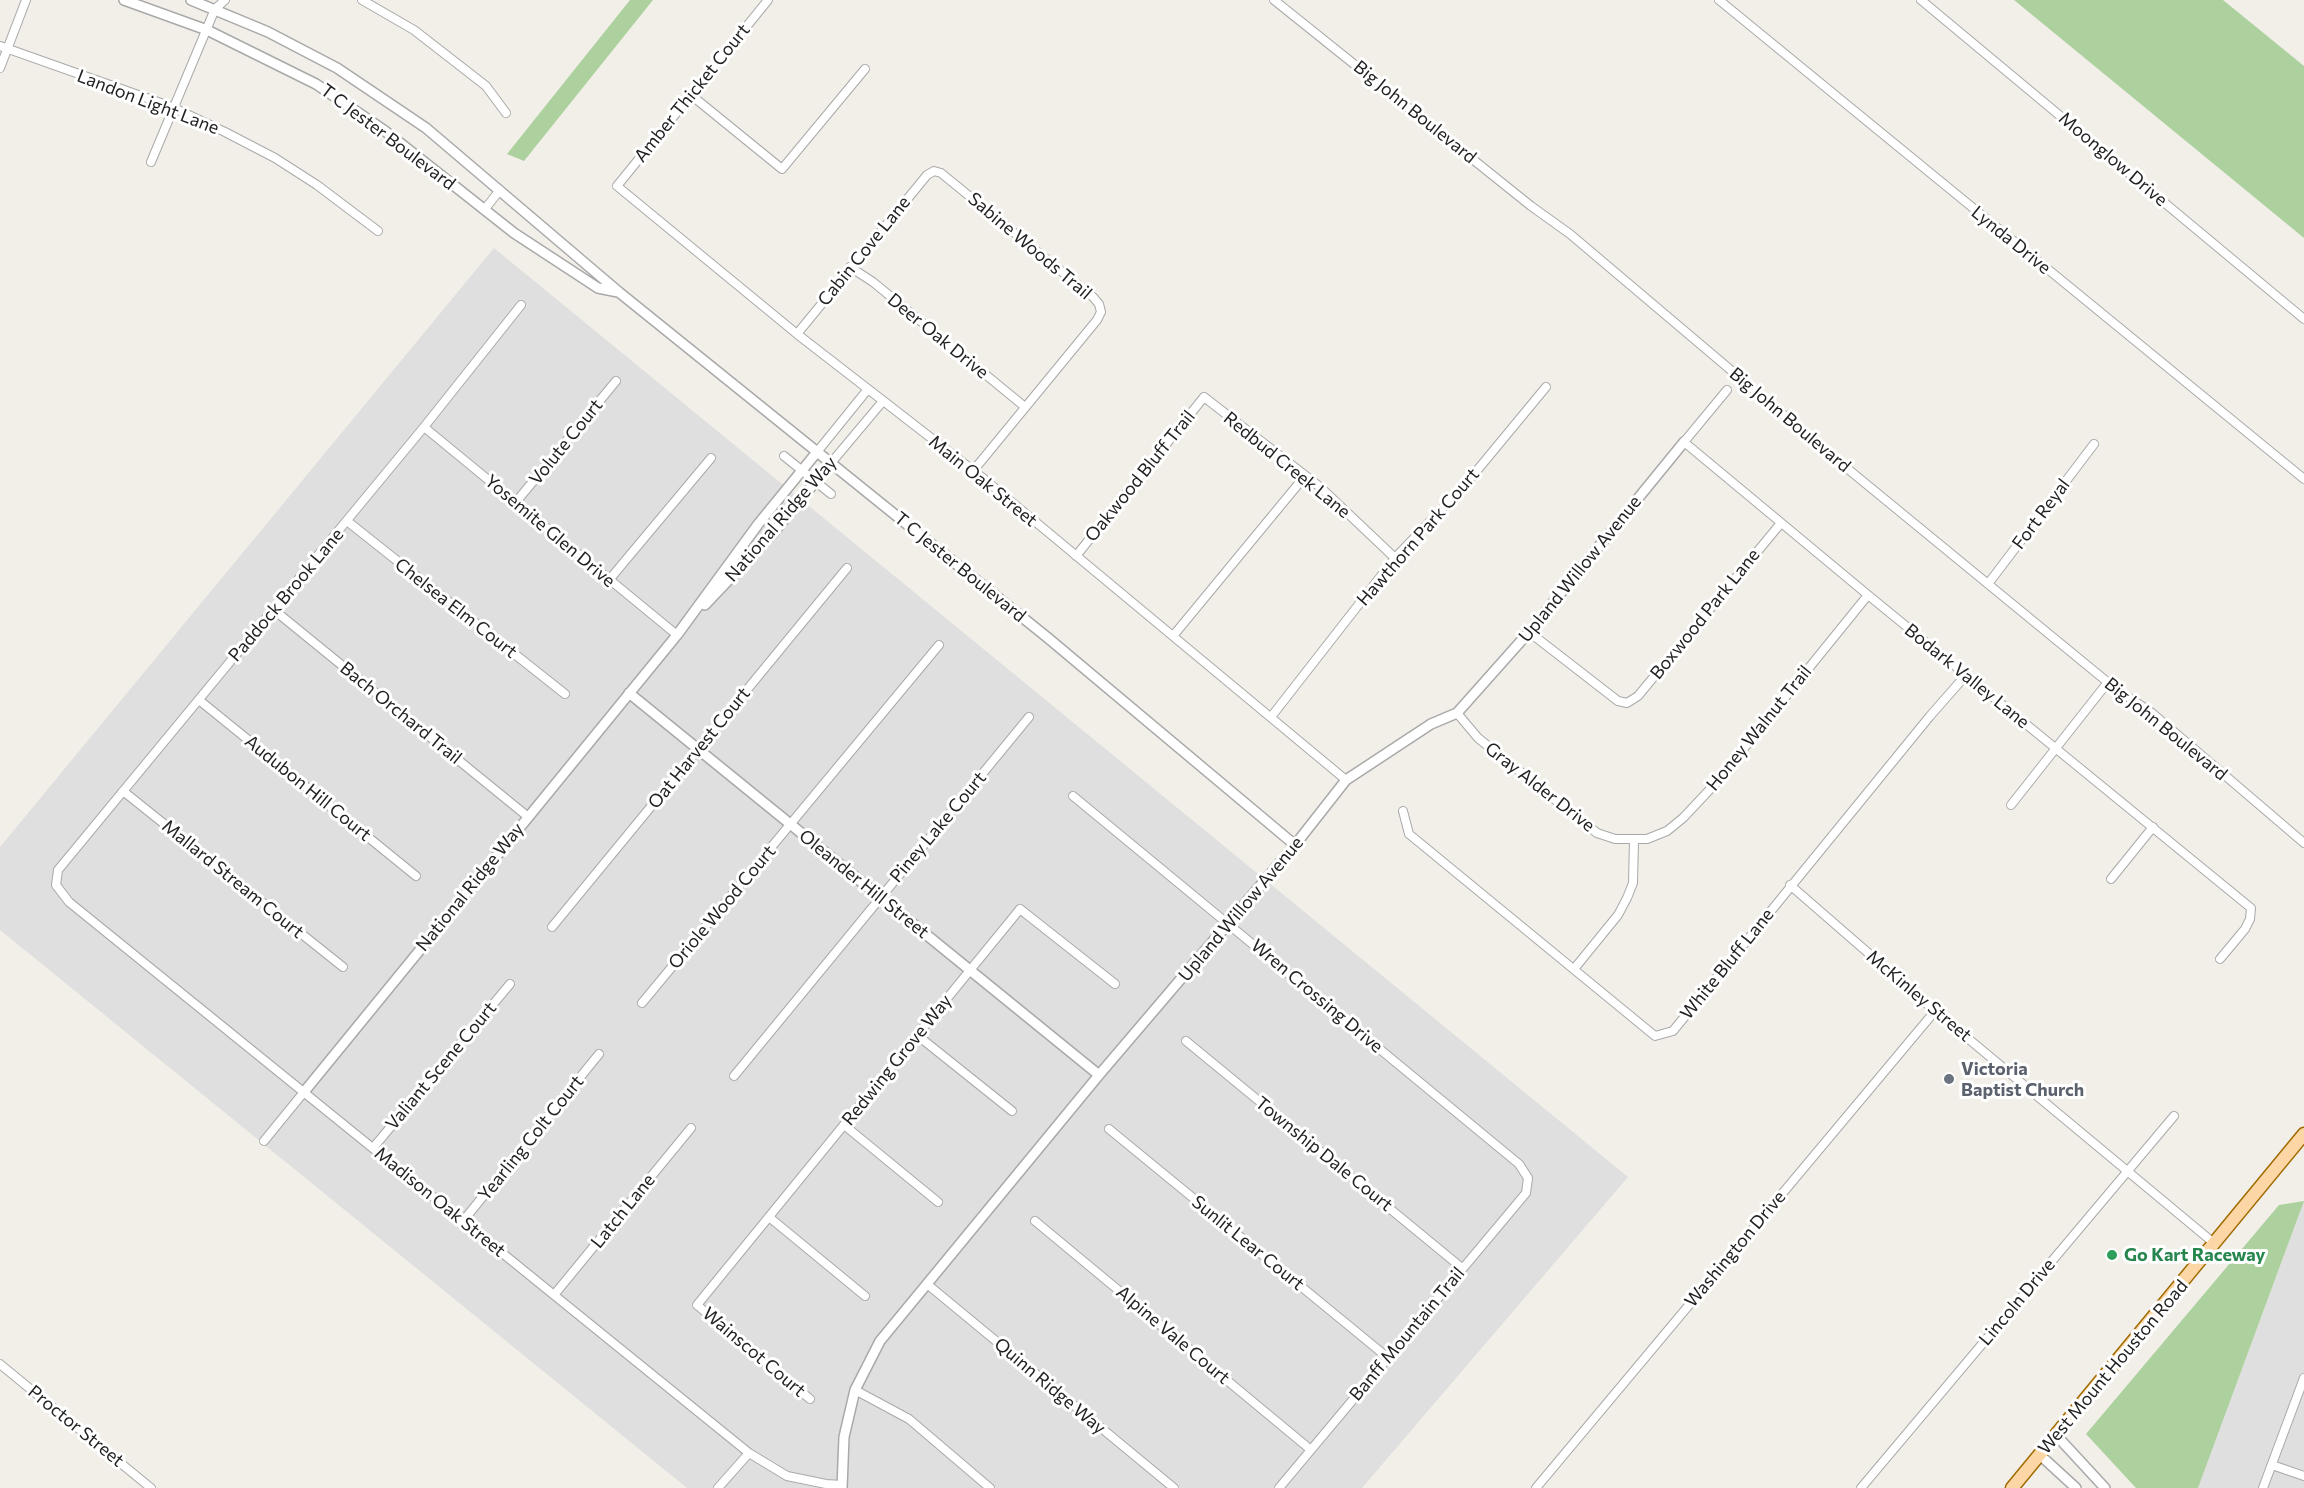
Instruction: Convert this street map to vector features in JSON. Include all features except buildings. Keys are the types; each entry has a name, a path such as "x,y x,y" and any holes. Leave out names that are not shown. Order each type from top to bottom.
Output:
{"main road":[{"name":"West Mount Houston Road","path":"2012,1488 2304,1134"}],"street":[{"path":"0,68 4,47 26,0"},
{"name":"T C Jester Boulevard","path":"124,0 207,30 316,84 385,131 514,233 597,288 620,293"},
{"name":"T C Jester Boulevard","path":"191,0 215,4 337,68 426,128 620,293 1048,638 1295,845"},
{"path":"151,162 172,107 207,30 215,4 225,0"},
{"path":"362,0 414,30 486,86 506,113"},
{"name":"Amber Thicket Court","path":"617,186 768,0"},
{"name":"Big John Boulevard","path":"1274,0 1531,206 1570,234 1835,459 2108,682 2152,713 2304,843"},
{"name":"Lynda Drive","path":"1719,0 2304,479"},
{"name":"Moonglow Drive","path":"1921,0 2304,319"},
{"name":"Landon Light Lane","path":"4,47 172,107 275,158 317,185 378,231"},
{"path":"691,95 782,169 865,69"},
{"name":"Cabin Cove Lane","path":"797,334 927,175 934,171"},
{"name":"Sabine Woods Trail","path":"934,171 941,173 1099,304 1101,312 1097,320 974,471"},
{"name":"Main Oak Street","path":"617,186 797,334 974,471 1346,780"},
{"path":"483,210 500,190"},
{"name":"Deer Oak Drive","path":"850,267 873,282 1025,407"},
{"name":"Paddock Brook Lane","path":"56,885 58,870 274,610 521,306"},
{"name":"Volute Court","path":"516,502 616,381"},
{"name":"Hawthorn Park Court","path":"1271,717 1395,558 1465,484 1546,387"},
{"name":"National Ridge Way","path":"264,1141 677,635 759,523 868,389"},
{"name":"Upland Willow Avenue","path":"842,1486 844,1437 855,1390 880,1341 1099,1075 1230,924 1346,780 1431,724 1457,713 1529,632 1727,390"},
{"name":"Redbud Creek Lane","path":"1204,397 1320,487 1395,558"},
{"name":"Oakwood Bluff Trail","path":"1076,556 1204,397"},
{"name":"National Ridge Way","path":"677,635 774,532 883,401"},
{"name":"Yosemite Glen Drive","path":"424,427 677,635"},
{"name":"Bodark Valley Lane","path":"1684,442 2251,908 2246,929 2220,959"},
{"name":"Fort Reyal","path":"1988,584 2094,444"},
{"path":"784,456 831,494"},
{"path":"609,579 711,458"},
{"path":"1173,636 1305,476"},
{"name":"Chelsea Elm Court","path":"347,521 565,694"},
{"name":"Boxwood Park Lane","path":"1529,632 1617,701 1627,703 1638,696 1781,522"},
{"name":"Oat Harvest Court","path":"552,927 847,568"},
{"name":"Honey Walnut Trail","path":"1635,840 1647,839 1666,831 1683,818 1715,784 1868,595"},
{"name":"Bach Orchard Trail","path":"274,610 527,816"},
{"name":"Oriole Wood Court","path":"642,1003 939,645"},
{"name":"White Bluff Lane","path":"1403,811 1409,834 1655,1036 1673,1031 1790,885 1966,675"},
{"path":"2011,805 2108,682"},
{"name":"Oleander Hill Street","path":"629,693 1099,1075"},
{"name":"Audubon Hill Court","path":"199,700 416,876"},
{"name":"Gray Alder Drive","path":"1457,713 1478,738 1597,833 1635,840"},
{"name":"Piney Lake Court","path":"734,1076 1029,717"},
{"name":"Mallard Stream Court","path":"123,791 343,967"},
{"name":"Wren Crossing Drive","path":"1073,796 1519,1164 1528,1178"},
{"path":"2110,879 2153,827"},
{"path":"1574,969 1618,915 1627,898 1633,883 1635,840"},
{"name":"Madison Oak Street","path":"56,885 69,902 749,1453 787,1476 842,1486"},
{"name":"McKinley Street","path":"1790,885 1935,1011 2215,1244"},
{"name":"Redwing Grove Way","path":"697,1305 1020,909 1115,984"},
{"name":"Valiant Scene Court","path":"373,1148 510,984"},
{"name":"Washington Drive","path":"1536,1488 1935,1011"},
{"path":"918,1035 1012,1111"},
{"name":"Township Dale Court","path":"1186,1041 1462,1268"},
{"name":"Yearling Colt Court","path":"463,1221 599,1054"},
{"name":"Lincoln Drive","path":"1861,1488 2174,1116"},
{"path":"844,1125 938,1202"},
{"name":"Latch Lane","path":"554,1295 691,1128"},
{"name":"Sunlit Lear Court","path":"1109,1129 1387,1357"},
{"name":"Banff Mountain Trail","path":"1279,1488 1526,1193 1528,1178"},
{"path":"768,1217 865,1296"},
{"name":"Alpine Vale Court","path":"1035,1221 1311,1450"},
{"name":"Quinn Ridge Way","path":"927,1284 1174,1488"},
{"name":"Wainscot Court","path":"697,1305 810,1399"},
{"name":"Proctor Street","path":"0,1364 151,1488"},
{"path":"2263,1488 2304,1378"},
{"path":"855,1390 909,1419 990,1488"},
{"path":"2056,1436 2105,1488"},
{"path":"718,1488 749,1453"},
{"path":"2040,1455 2076,1488"},
{"path":"2272,1465 2304,1476"}],"shaded area":[{"path":"494,248 1628,1177 1362,1488 687,1488 0,930 0,847"},
{"path":"2304,1201 2304,1488 2198,1488"}],"green space":[{"path":"630,0 653,0 524,161 507,154"},
{"path":"2014,0 2223,0 2304,66 2304,238"},
{"path":"2304,1201 2198,1488 2136,1488 2086,1434 2279,1205"}],"place":[{"name":"Victoria Baptist Church","path":"1949,1079"},
{"name":"Go Kart Raceway","path":"2112,1255"}]}
